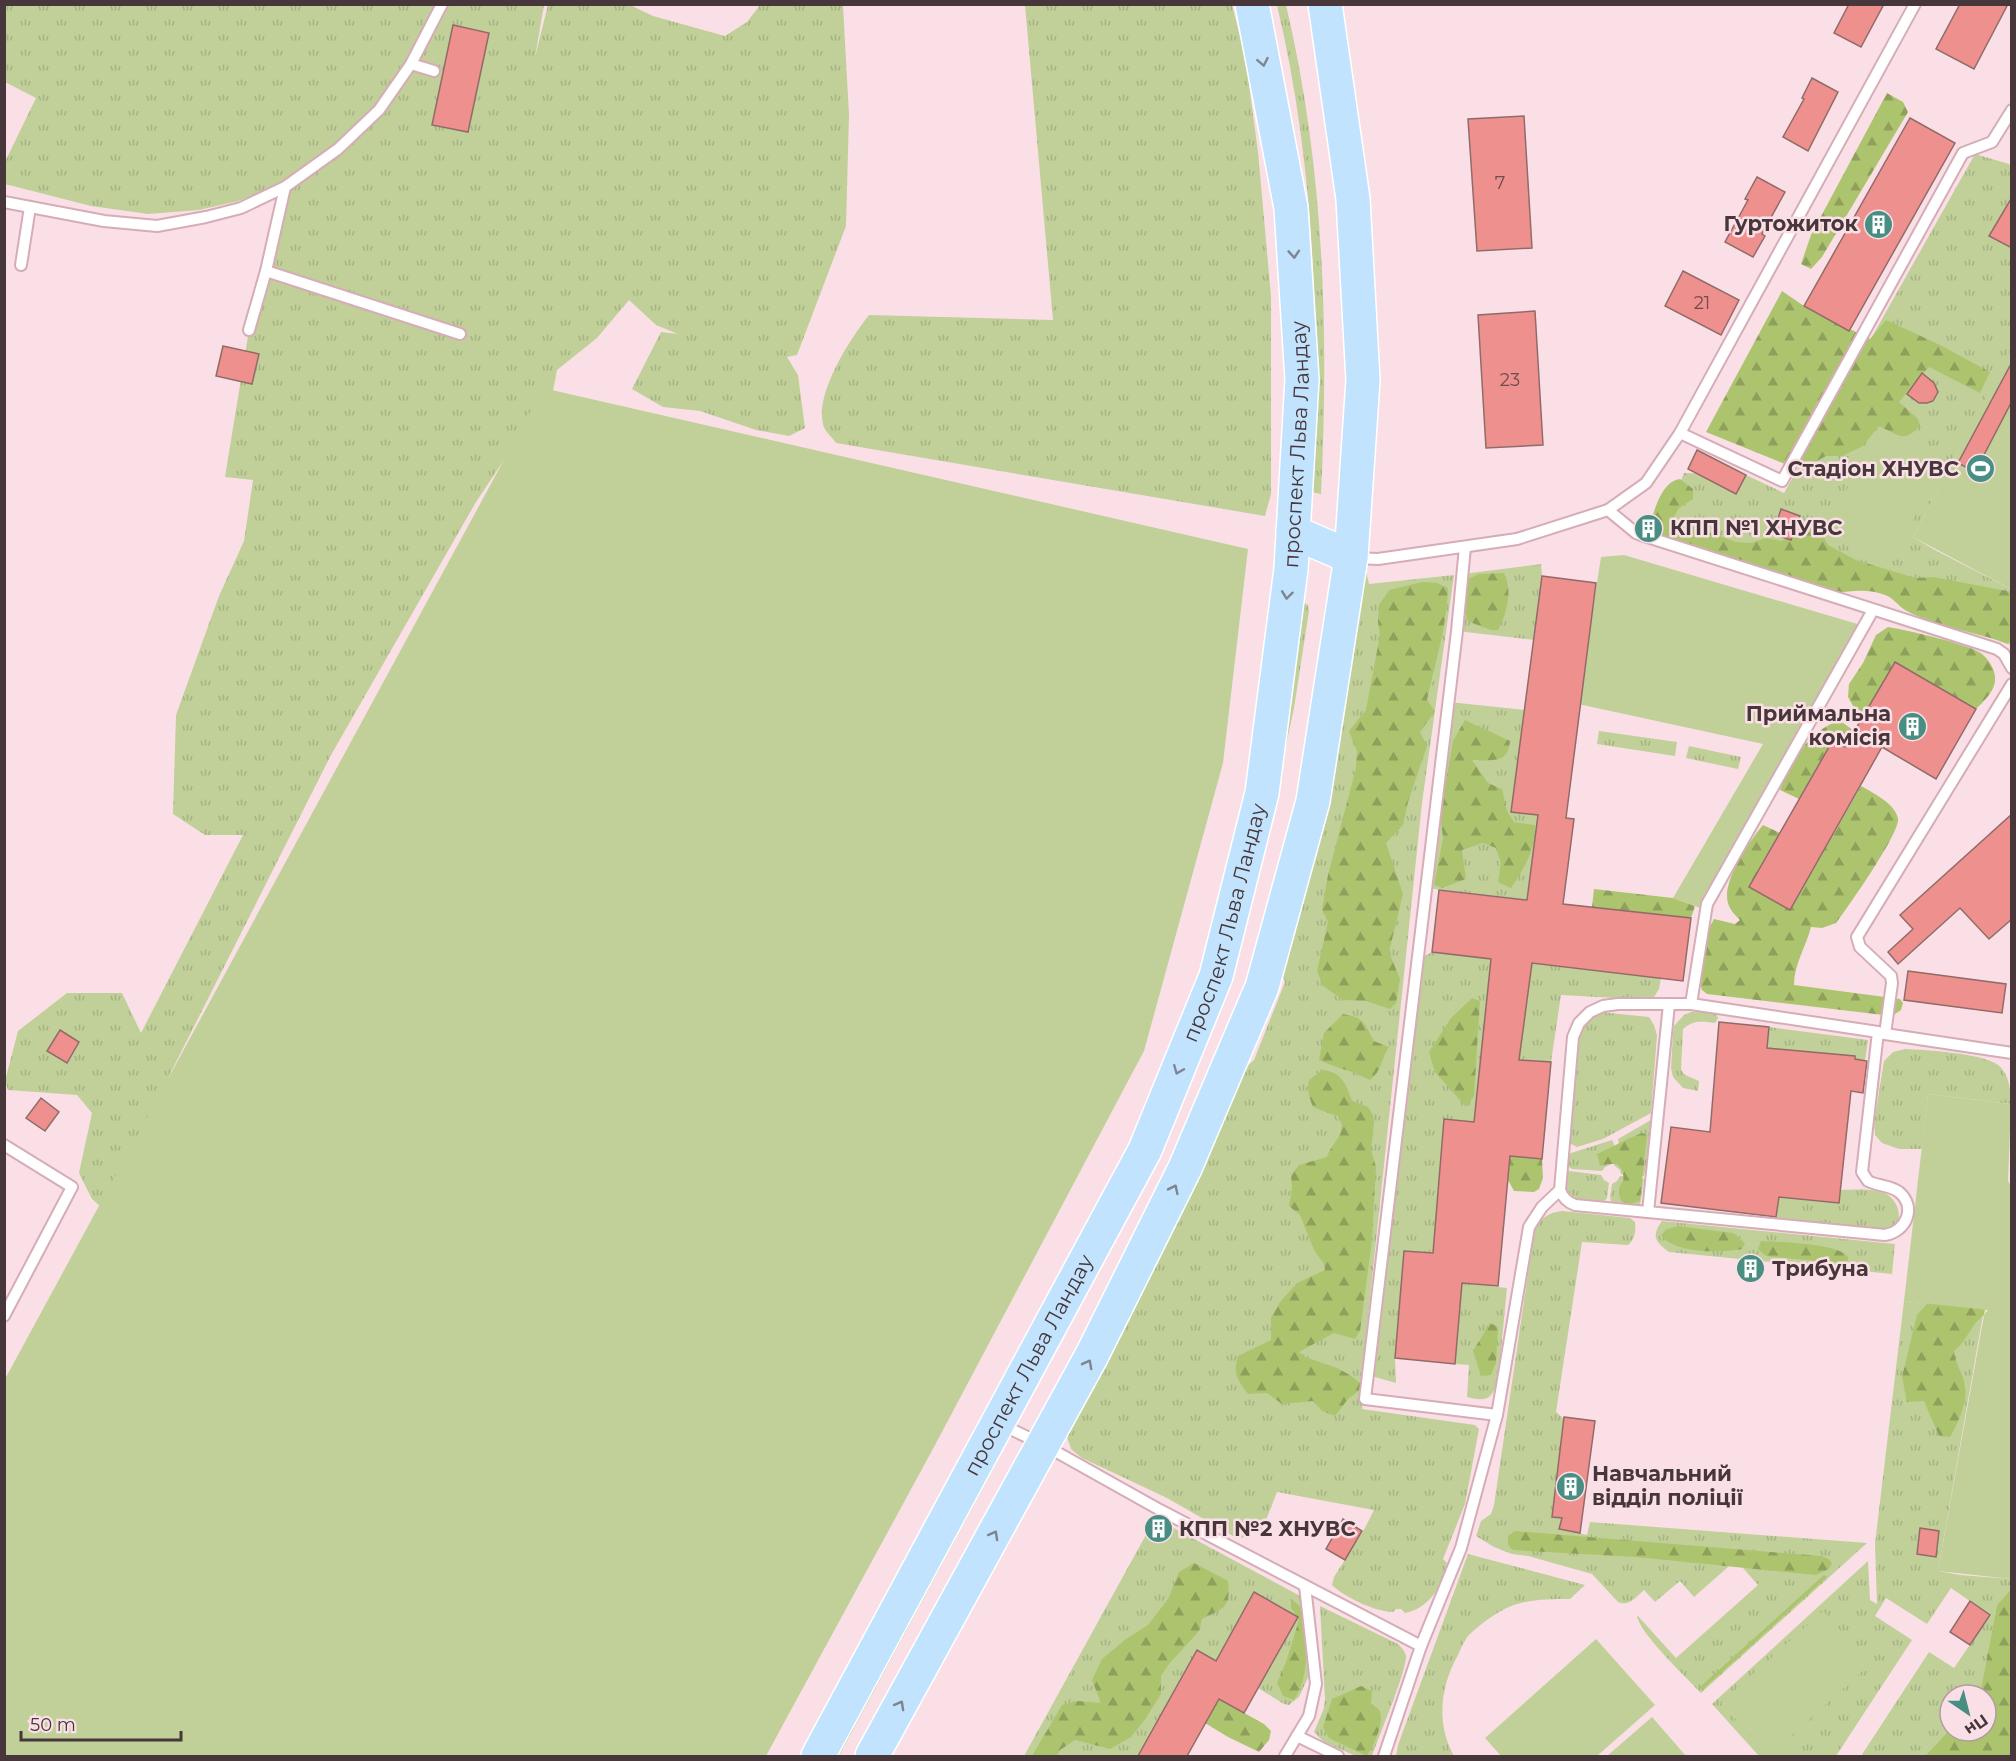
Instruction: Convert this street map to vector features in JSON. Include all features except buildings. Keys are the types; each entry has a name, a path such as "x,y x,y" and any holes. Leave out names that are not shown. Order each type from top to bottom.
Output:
{"main road":[{"name":"проспект Льва Ландау","path":"818,1756 1145,1150 1216,976 1262,794 1291,569 1302,379 1291,208 1252,4"},
{"path":"872,1756 1092,1355 1185,1168 1262,987 1313,801 1352,557 1363,380 1353,200 1325,4"},
{"path":"1293,532 1352,557"}],"lane":[{"path":"4,202 104,221 157,226 242,208 285,187 338,149 379,110 411,64 442,4"},
{"path":"1352,557 1377,559 1517,539 1608,510 1646,483 1680,433 1915,4"},
{"path":"411,64 434,71"},
{"path":"1680,433 1782,481 1963,153 1992,142 2012,110"},
{"path":"249,330 266,271 285,187"},
{"path":"21,265 30,207"},
{"path":"266,271 460,334"},
{"path":"1608,510 1636,533 1997,649 2004,654 2012,668"},
{"path":"1465,547 1457,631 1365,1399 1497,1415"},
{"path":"1690,1004 1707,904 1873,610"},
{"path":"2012,684 1857,937 1860,947 1891,976 1892,983 1882,1033 1862,1172 1868,1181 1897,1190 1904,1198 1908,1214 1904,1224 1897,1232 1885,1235 1575,1205 1566,1200 1560,1190 1573,1037 1579,1023 1590,1012 1603,1005 1690,1004 1882,1033 2012,1053"},
{"path":"1648,1212 1669,1004"},
{"path":"4,1145 72,1187 4,1316"},
{"path":"1384,1756 1421,1646 1461,1548 1497,1415 1529,1227 1542,1207 1560,1190"},
{"path":"999,1423 1421,1646"},
{"path":"1285,1756 1309,1716 1316,1684 1305,1586"},
{"path":"1297,1736 1338,1756"}],"green space":[{"path":"5,5 544,5 535,57 548,5 630,5 653,16 725,36 747,22 760,5 843,5 849,115 846,226 797,355 787,357 798,375 805,428 789,436 756,430 700,411 663,407 632,389 661,332 678,334 656,325 629,300 597,338 557,370 547,423 506,457 476,502 331,755 169,1076 144,1245 92,1199 79,1173 92,1113 77,1095 8,1090 5,1081 18,1031 67,993 122,993 141,1033 243,835 205,835 173,814 176,715 219,596 244,541 253,480 225,477 249,330 266,271 279,185 238,201 199,210 148,214 91,206 5,184 4,164 36,98 5,82"},
{"path":"1025,5 1232,5 1245,55 1258,152 1271,296 1271,494 1265,516 836,443 824,427 822,411 829,382 844,352 869,315 1053,320"},
{"path":"1277,5 1286,5 1299,65 1316,187 1323,309 1321,494 1311,492 1315,355 1310,222 1301,135"},
{"path":"1887,93 1903,102 1908,112 1822,257 1811,269 1801,264 1811,235"},
{"path":"1975,154 2009,164 2011,167 2011,197 1989,235 2011,248 2011,350 1913,537 2011,589 2011,645 1885,595 1672,531 1667,515 1684,473 1746,475 1784,493"},
{"path":"1782,291 1804,306 1870,339 1886,320 1990,372 1980,393 1929,367 1899,402 1917,418 1920,425 1915,431 1901,436 1879,426 1863,446 1842,456 1826,456 1817,461 1790,466 1706,432"},
{"name":"Стадіон ХНУВС","path":"2011,349 2011,589 1913,537"},
{"path":"543,388 1248,549 1223,763 1144,1051 934,1447 766,1756 5,1756 5,1379"},
{"path":"1879,426 1944,459 1889,567 1824,534"},
{"path":"1680,479 1693,489 1693,499 1679,508 1671,522 1674,525 1695,527 1736,542 1751,543 1766,538 1781,541 1816,523 1828,545 1856,560 1915,578 1933,577 2007,591 2011,594 2011,638 2008,644 1930,621 1905,610 1890,597 1877,592 1837,593 1665,538 1650,524 1664,490 1668,485"},
{"path":"1624,555 1864,626 1706,910 1673,898 1763,744 1578,704 1601,557"},
{"path":"1541,564 1542,576 1534,640 1457,631 1463,574"},
{"path":"1366,571 1369,584 1454,575 1422,803 1363,1365 1368,1367 1421,958 1432,952 1491,959 1474,1122 1444,1120 1433,1253 1404,1251 1395,1358 1396,1383 1368,1375 1362,1409 1475,1425 1479,1429 1465,1504 1443,1559 1447,1563 1442,1580 1428,1601 1414,1611 1405,1613 1401,1609 1393,1612 1369,1607 1332,1585 1334,1577 1374,1510 1277,1492 1263,1528 1242,1538 1235,1537 1167,1498 1082,1458 1071,1449 1065,1431 1232,1080 1254,1060 1285,982 1276,963 1357,578"},
{"path":"1504,573 1508,587 1508,602 1498,630 1491,630 1467,621 1464,600 1468,591 1464,581 1479,574"},
{"path":"1422,582 1437,583 1448,588 1447,602 1427,700 1435,711 1420,732 1427,746 1408,802 1403,825 1386,843 1403,894 1389,952 1400,979 1396,1003 1390,1009 1366,1001 1343,1000 1323,986 1317,971 1328,922 1322,910 1328,875 1356,768 1357,751 1349,731 1366,710 1380,635 1379,605 1389,590"},
{"path":"1304,603 1308,605 1309,611 1294,708 1266,839 1300,606"},
{"path":"1888,627 1951,642 1982,654 1990,663 1995,674 1994,686 1990,694 1976,709 1895,662 1865,714 1853,706 1848,697 1849,684 1863,663 1876,635"},
{"path":"1449,702 1525,710 1538,815 1527,900 1426,888"},
{"path":"1465,720 1510,741 1509,749 1502,758 1472,760 1488,783 1502,789 1507,811 1514,822 1535,825 1534,842 1525,866 1511,888 1498,882 1501,863 1496,848 1483,843 1462,850 1466,879 1442,888 1434,885 1443,838 1440,814 1453,741"},
{"path":"1837,721 1853,731 1865,758 1833,740 1799,799 1780,790 1789,769 1809,740"},
{"path":"1599,731 1677,742 1675,756 1597,744"},
{"path":"1689,746 1741,757 1738,769 1686,758"},
{"path":"1861,786 1893,808 1898,819 1896,827 1872,871 1836,923 1822,928 1811,927 1798,963 1794,985 1900,999 1903,1003 1901,1010 1892,1016 1707,994 1702,990 1700,983 1706,935 1714,919 1735,924 1740,920 1729,907 1727,900 1730,879 1746,849 1763,825 1780,833 1749,887 1790,910"},
{"path":"1594,889 1673,898 1695,906 1691,918 1592,907"},
{"path":"1532,963 1661,978 1659,989 1652,1000 1561,995 1551,1062 1519,1060"},
{"path":"1472,998 1480,1001 1474,1096 1466,1107 1435,1072 1429,1052 1451,1018"},
{"path":"1712,1011 1718,1018 1715,1023 1698,1022 1683,1029 1681,1070 1685,1075 1699,1081 1698,1091 1683,1088 1673,1077 1671,1068 1674,1026 1684,1015 1691,1012"},
{"path":"1600,1012 1649,1017 1654,1025 1657,1035 1651,1113 1603,1139 1577,1147 1567,1142 1575,1039 1581,1027"},
{"path":"1343,1014 1356,1017 1366,1026 1374,1041 1389,1047 1379,1068 1370,1080 1319,1060 1324,1033"},
{"path":"1769,1027 1868,1040 1865,1061 1767,1048"},
{"path":"1905,1049 1953,1053 1980,1058 1998,1065 2007,1077 2011,1104 1928,1094 1922,1149 1899,1149 1882,1143 1875,1135 1874,1123 1884,1061 1893,1052"},
{"path":"1323,1070 1339,1076 1352,1101 1368,1107 1373,1115 1371,1150 1376,1167 1372,1240 1360,1331 1355,1339 1334,1333 1299,1352 1305,1357 1337,1368 1360,1383 1360,1390 1348,1399 1335,1416 1322,1411 1313,1401 1282,1404 1267,1393 1248,1394 1236,1372 1238,1356 1271,1340 1271,1318 1280,1302 1297,1283 1325,1270 1300,1215 1289,1206 1292,1188 1291,1175 1299,1165 1327,1157 1342,1129 1339,1117 1313,1107 1309,1097 1309,1080"},
{"path":"1928,1094 2011,1104 2008,1181 2012,1188 2011,1579 1938,1571 1984,1315 1988,1310 1904,1301"},
{"path":"1651,1120 1644,1176 1621,1174 1614,1165 1619,1146 1618,1139"},
{"path":"1642,1133 1647,1135 1640,1201 1631,1204 1622,1202 1619,1195 1619,1188 1624,1179 1622,1170 1617,1164 1600,1166 1597,1154"},
{"path":"1612,1140 1614,1144 1611,1164 1602,1171 1572,1169 1566,1165 1568,1154"},
{"path":"1510,1156 1542,1159 1543,1178 1539,1189 1534,1192 1514,1191 1508,1180"},
{"path":"1569,1171 1601,1175 1609,1183 1607,1198 1601,1205 1580,1200 1570,1193 1565,1181 1565,1173"},
{"path":"1620,1176 1644,1179 1640,1205 1636,1207 1612,1205 1610,1197 1612,1184"},
{"path":"2008,1181 1984,1315 1954,1351 1966,1393 1963,1406 1950,1437 1939,1436 1924,1401 1907,1402 1902,1377 1917,1315 1933,1297"},
{"path":"1841,1190 1874,1190 1889,1196 1896,1205 1899,1217 1894,1227 1888,1230 1874,1230 1776,1218 1779,1197 1839,1203"},
{"path":"1562,1211 1630,1218 1635,1222 1635,1229 1634,1237 1628,1245 1582,1242 1556,1412 1564,1419 1552,1517 1562,1518 1560,1529 1587,1535 1590,1522 1867,1543 1701,1693 1654,1643 1645,1632 1637,1615 1676,1658 1758,1585 1736,1560 1694,1597 1680,1581 1655,1602 1644,1590 1632,1600 1622,1603 1618,1602 1592,1574 1528,1556 1512,1554 1476,1536 1481,1521 1491,1514 1494,1505 1534,1233 1544,1218"},
{"path":"1662,1221 1895,1244 1892,1274 1669,1252 1660,1245 1656,1238 1656,1231"},
{"path":"1678,1226 1733,1233 1745,1243 1742,1249 1733,1250 1687,1249 1676,1246 1661,1235 1667,1229"},
{"path":"1761,1241 1808,1244 1833,1249 1848,1257 1847,1264 1766,1256 1758,1249"},
{"path":"1462,1283 1507,1288 1498,1381 1490,1396 1484,1399 1467,1397 1469,1365 1455,1364"},
{"path":"1904,1301 1984,1309 1938,1571 2011,1579 2011,1589 1997,1605 1983,1683 1938,1683 1938,1742 1925,1756 1861,1756 1929,1652 1954,1668 1990,1615 1951,1588 1927,1624 1886,1598 1875,1616 1912,1640 1836,1756 1759,1756 1712,1704 1868,1561 1870,1600 1877,1604 1875,1544"},
{"path":"1490,1323 1498,1327 1496,1363 1491,1375 1481,1376 1473,1351"},
{"path":"997,1455 997,1462 839,1756 828,1756"},
{"path":"1170,1526 1302,1597 1310,1673 1299,1697 1289,1705 1284,1704 1258,1688 1298,1617 1254,1592 1216,1661 1197,1650 1138,1756 1024,1756 1147,1533 1161,1540"},
{"path":"1515,1531 1821,1556 1832,1563 1829,1569 1816,1575 1636,1557 1513,1550 1508,1545 1508,1536"},
{"path":"1468,1554 1585,1585 1570,1599 1516,1604 1491,1617 1472,1632 1464,1642 1452,1667 1442,1706 1444,1731 1454,1756 1396,1756 1398,1745"},
{"path":"1194,1563 1228,1581 1227,1602 1221,1609 1202,1619 1199,1631 1169,1664 1161,1676 1161,1694 1131,1737 1110,1749 1075,1740 1060,1750 1057,1756 1032,1756 1062,1705 1078,1701 1101,1703 1092,1680 1102,1659 1126,1639 1148,1625 1168,1599 1179,1572"},
{"path":"1824,1575 1827,1577 1702,1690 1700,1687"},
{"path":"2011,1589 2011,1756 1925,1756 1938,1742 1998,1743 1998,1683 1982,1683 1997,1605"},
{"path":"1291,1599 1301,1607 1306,1655 1303,1678 1294,1700 1283,1696 1277,1683 1299,1620 1291,1608"},
{"path":"1320,1606 1398,1644 1406,1656 1392,1705 1372,1756 1356,1756 1324,1742 1314,1732 1324,1708 1325,1699"},
{"path":"1823,1611 1870,1664 1769,1756 1721,1703"},
{"path":"1596,1639 1655,1705 1597,1756 1501,1756 1485,1738"},
{"path":"1361,1686 1372,1691 1371,1704 1381,1714 1378,1733 1367,1756 1329,1738 1323,1727 1332,1699"},
{"path":"1219,1699 1264,1724 1271,1731 1269,1740 1259,1752 1205,1723"},
{"path":"1652,1717 1686,1756 1607,1756"}],"place":[{"name":"Гуртожиток","path":"1879,224"},
{"name":"Стадіон ХНУВС","path":"1980,469"},
{"name":"КПП №1 ХНУВС","path":"1649,528"},
{"name":"Приймальна комісія","path":"1912,726"},
{"name":"Трибуна","path":"1751,1269"},
{"name":"Навчальний відділ поліції","path":"1571,1486"},
{"name":"КПП №2 ХНУВС","path":"1158,1529"}]}
